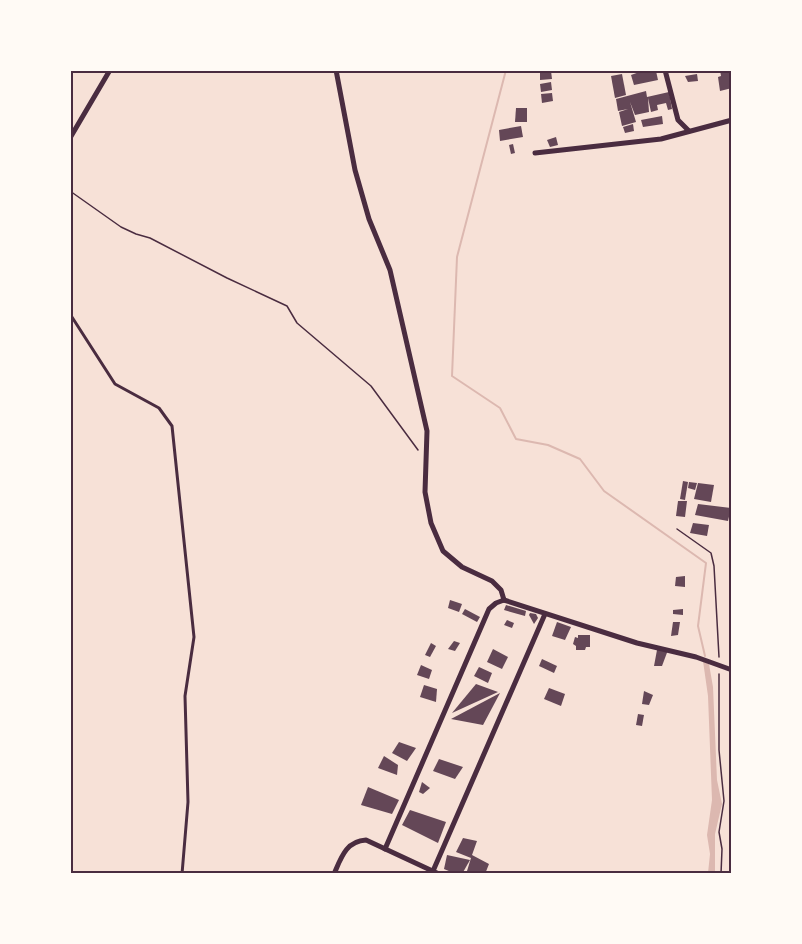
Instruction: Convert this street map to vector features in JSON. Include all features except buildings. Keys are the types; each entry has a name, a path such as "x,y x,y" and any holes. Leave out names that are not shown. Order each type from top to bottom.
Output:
{"street":[{"path":"70,138 110,70"},
{"path":"336,70 361,194 390,270 427,431 426,506 442,551 462,567 492,581 501,590 504,600"},
{"path":"665,70 678,120 689,131"},
{"path":"535,153 661,139 732,120"},
{"path":"385,849 492,605 504,600 637,643 696,657 732,670"},
{"path":"334,873 344,852 354,842 366,840 436,872 545,614"}],"lane":[{"path":"70,314 115,384 159,408 172,426 194,637 185,696 188,802 182,873"}],"path":[{"path":"70,191 121,227 150,238 287,306 297,323 371,386 426,462"},
{"path":"677,529 711,553 714,566 719,665 719,750 724,801 719,832 722,849 721,873"}],"shaded area":[{"path":"703,661 709,664 713,687 717,780 722,804 715,834 715,873 708,873 710,854 707,835 712,800 708,696"}],"waterway":[{"path":"506,70 457,257 452,376 500,408 516,439 548,445 580,459 604,491 706,563 698,626 705,656"}]}
